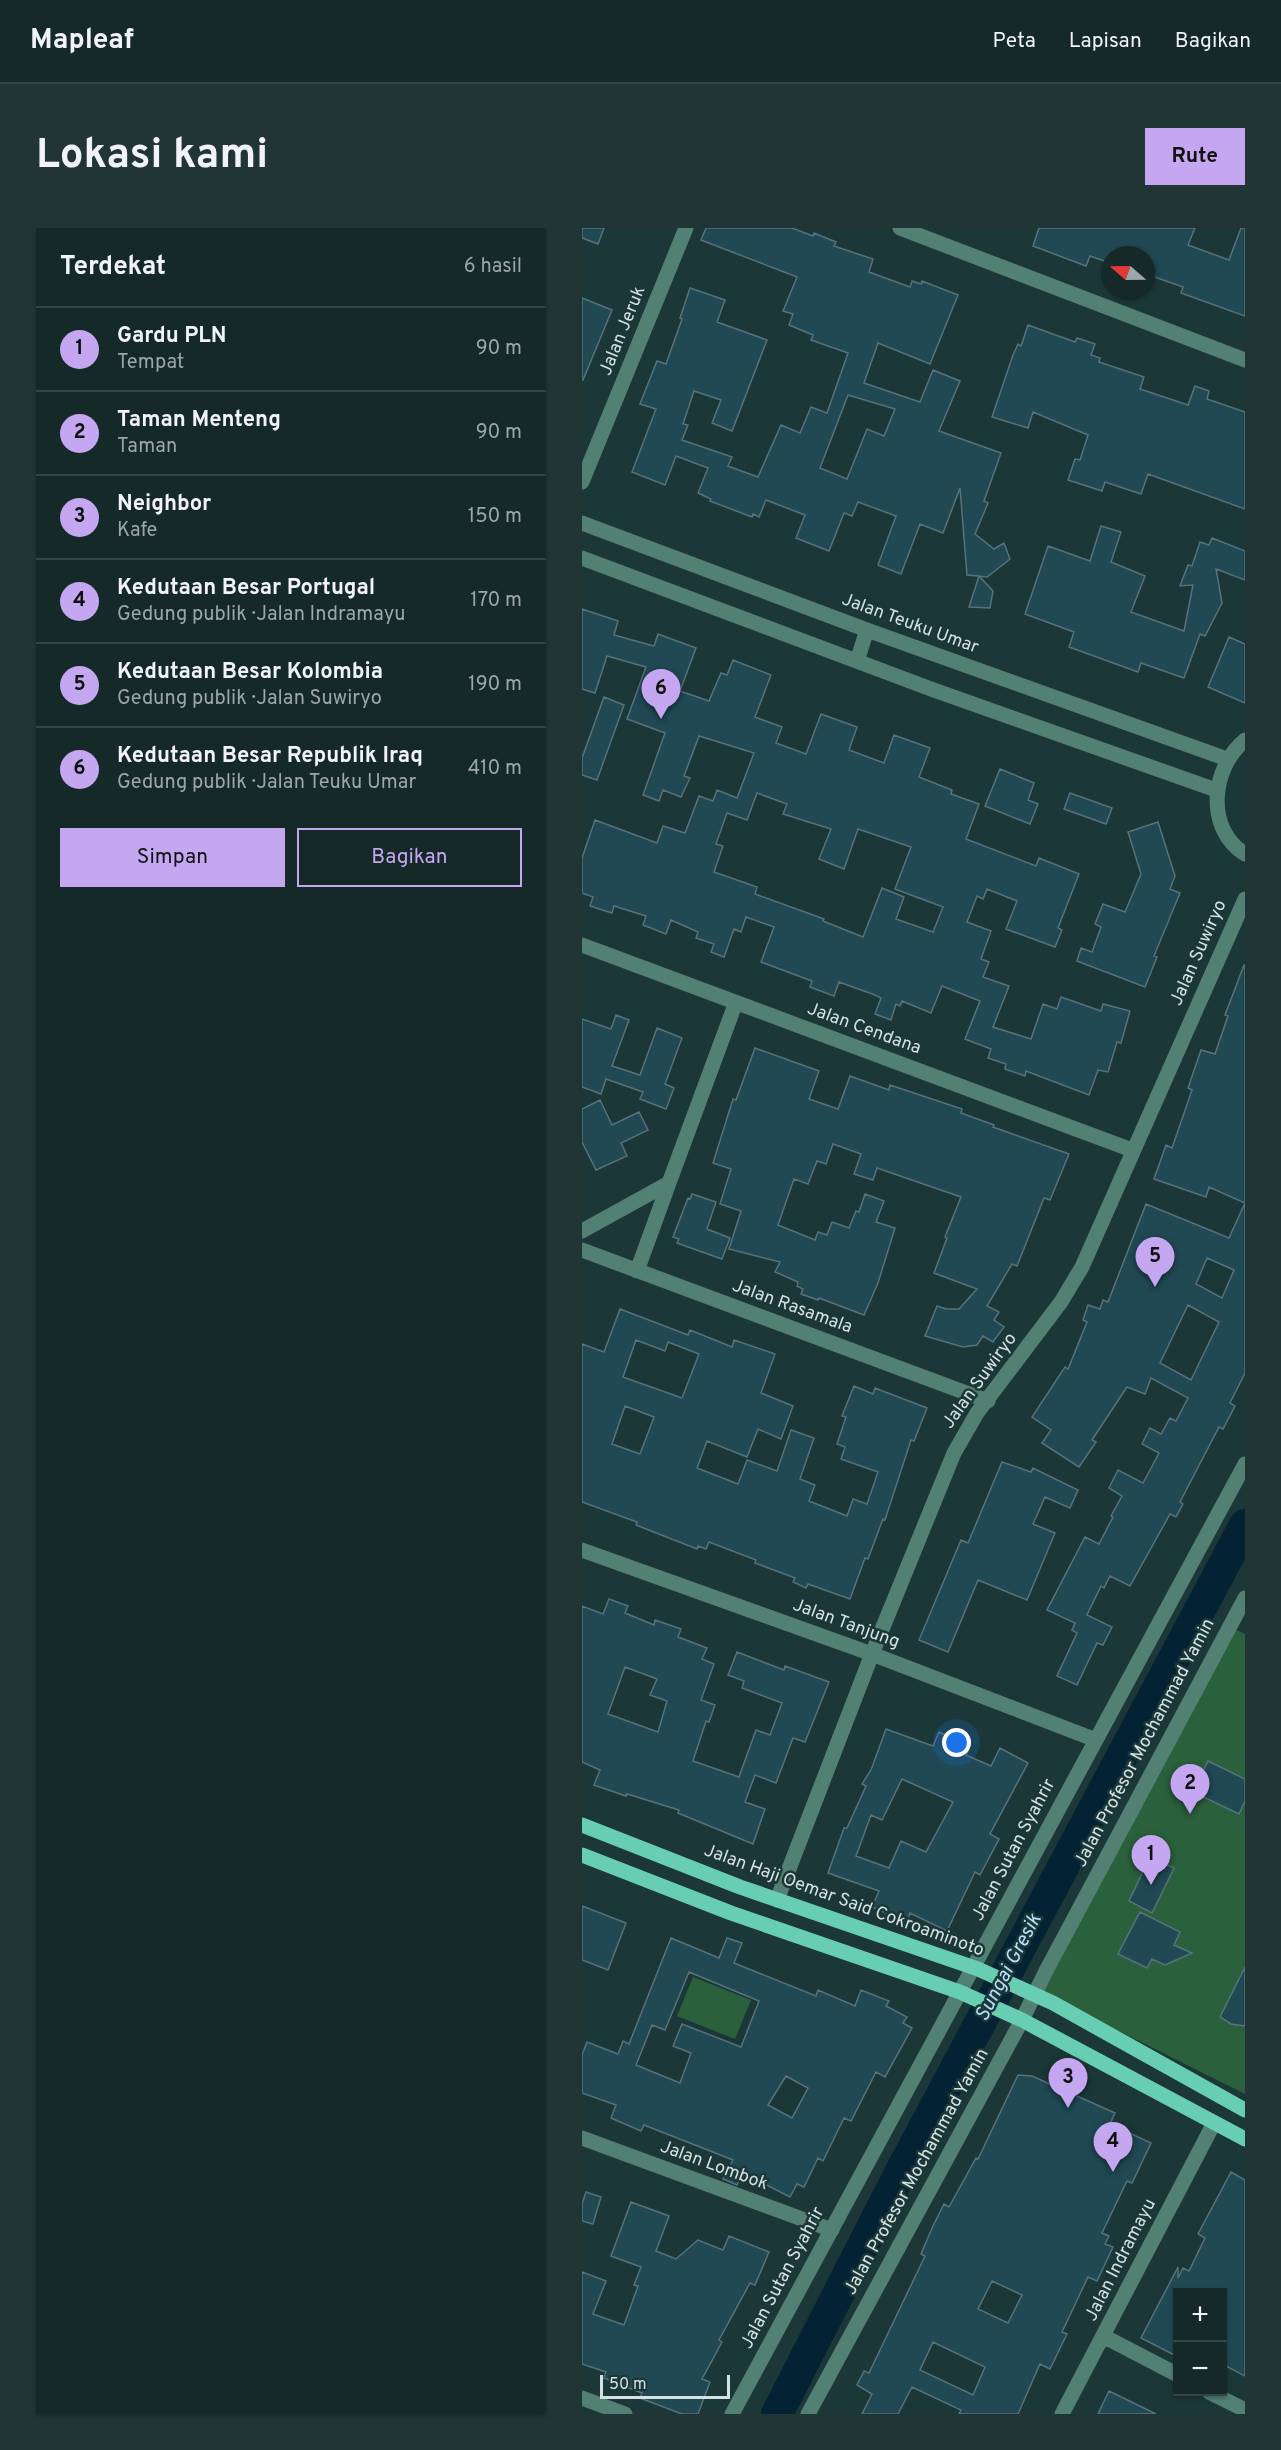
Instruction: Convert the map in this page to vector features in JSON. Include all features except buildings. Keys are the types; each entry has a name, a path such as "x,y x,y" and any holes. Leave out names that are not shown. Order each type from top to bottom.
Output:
{"main road":[{"name":"Jalan Haji Oemar Said Cokroaminoto","path":"582,1825 777,1900 976,1968 1032,1992 1245,2110"},
{"path":"582,1854 731,1913 963,1994 1019,2019 1245,2139"}],"street":[{"name":"Jalan Jeruk","path":"582,482 686,228"},
{"path":"900,228 1245,360"},
{"name":"Jalan Teuku Umar","path":"582,523 867,630 1227,759"},
{"path":"582,558 857,661 1216,790"},
{"path":"857,661 867,630"},
{"path":"1245,740 1227,759 1216,790 1218,813 1226,834 1245,854"},
{"name":"Jalan Suwiryo","path":"777,1900 872,1654 954,1453 964,1432 1061,1302 1082,1267 1245,899"},
{"name":"Jalan Cendana","path":"582,945 1132,1150"},
{"path":"637,1271 736,1002"},
{"path":"582,1231 669,1183"},
{"name":"Jalan Rasamala","path":"582,1250 988,1401"},
{"name":"Jalan Sutan Syahrir","path":"732,2414 963,1994 1096,1740 1245,1464"},
{"name":"Jalan Tanjung","path":"582,1550 872,1654 1096,1740"},
{"name":"Jalan Profesor Mochammad Yamin","path":"808,2414 1032,1992 1243,1608"},
{"name":"Jalan Indramayu","path":"1062,2414 1214,2123"},
{"name":"Jalan Lombok","path":"582,2138 832,2230"},
{"path":"1103,2336 1173,2372"},
{"path":"1218,2396 1245,2410"},
{"path":"582,2398 625,2414"}],"green space":[{"path":"1231,1627 1245,1634 1245,2094 1043,1993"},
{"path":"693,1977 751,2000 735,2039 677,2016"}],"waterway":[{"name":"Sungai Gresik","path":"777,2414 898,2177 1245,1525"}],"place":[{"name":"Kedutaan Besar Republik Iraq","path":"661,719"},
{"name":"Kedutaan Besar Kolombia","path":"1155,1287"},
{"name":"Taman Menteng","path":"1190,1814"},
{"name":"Gardu PLN","path":"1151,1885"},
{"name":"Neighbor","path":"1068,2108"},
{"name":"Kedutaan Besar Portugal","path":"1113,2172"}]}
